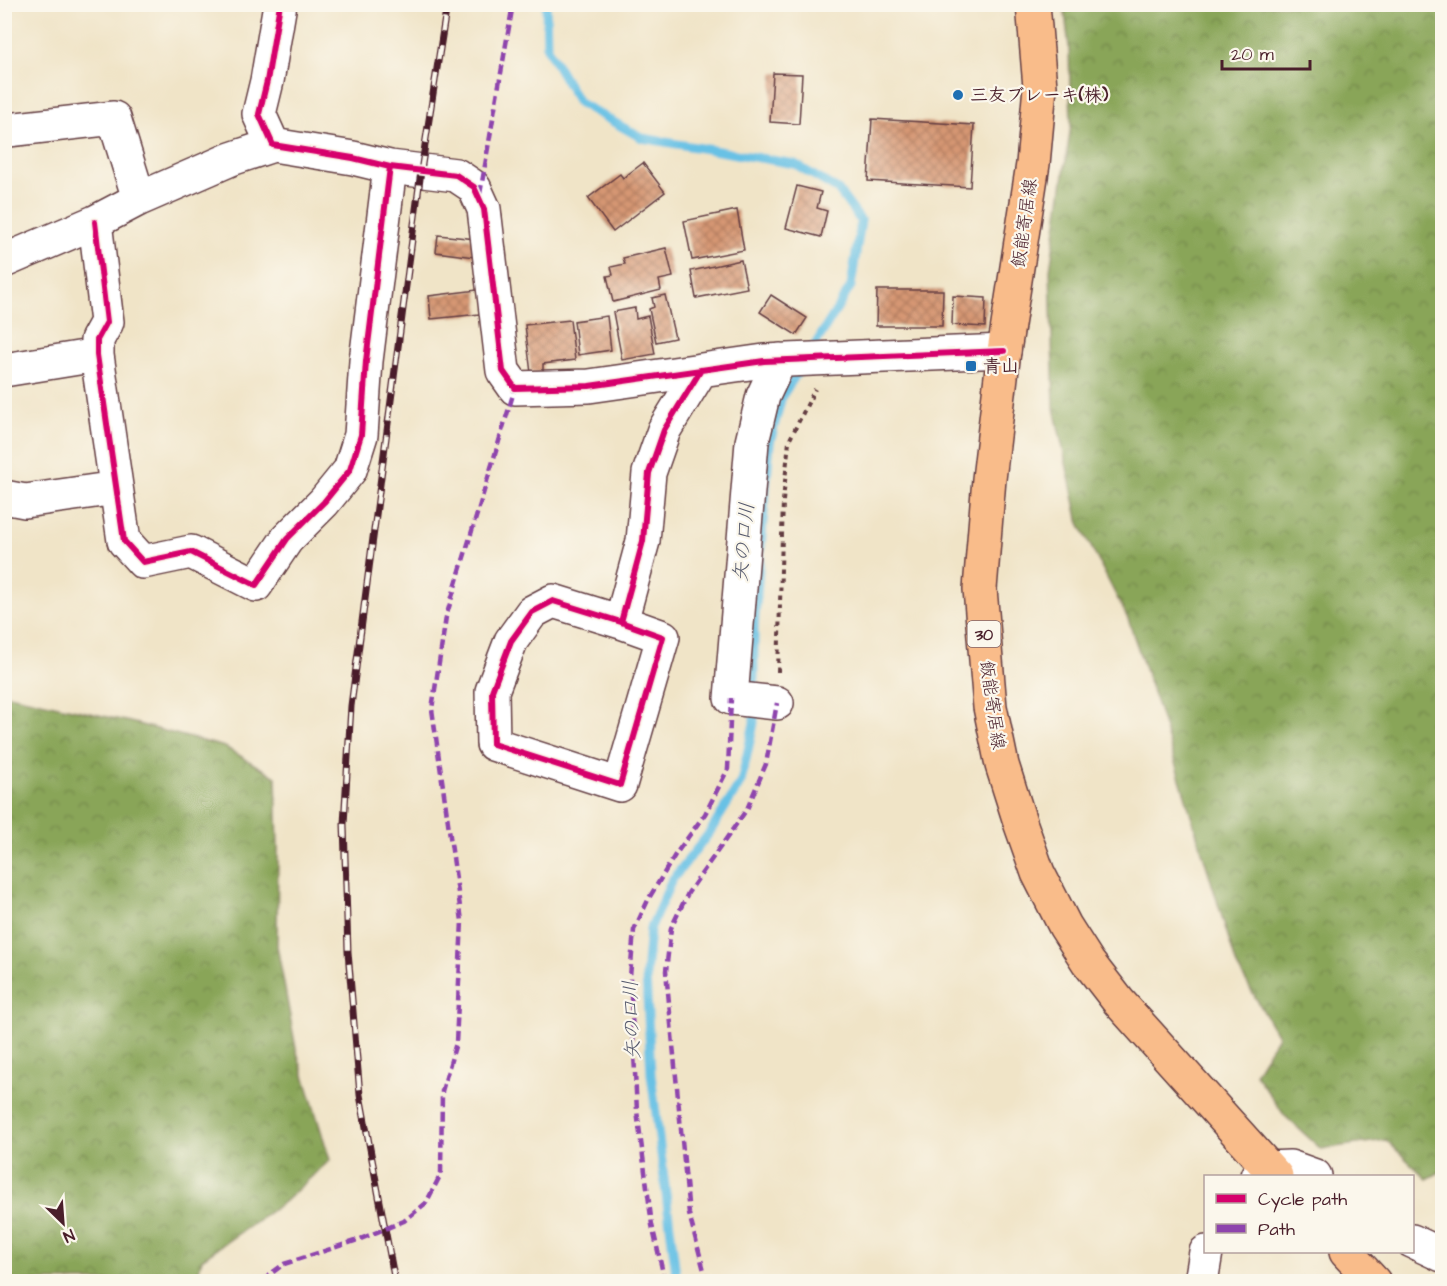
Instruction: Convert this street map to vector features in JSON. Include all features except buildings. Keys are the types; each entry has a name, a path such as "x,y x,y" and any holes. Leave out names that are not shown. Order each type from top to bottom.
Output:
{"main road":[{"name":"飯能寄居線","path":"1033,4 1040,87 1033,164 1004,351 988,479 980,589 990,707 1002,765 1021,825 1038,873 1065,926 1088,962 1267,1174"},
{"path":"1348,1253 1374,1281"}],"street":[{"path":"273,145 259,114 280,4"},
{"path":"4,129 114,118 139,199"},
{"path":"4,261 231,159 273,145 353,158 390,167 456,175 474,187 484,210 503,371 515,388 589,386 782,360 1004,351"},
{"path":"94,222 107,322 97,340 97,355 124,542 143,562 191,552 256,585 287,539 324,502 350,470 361,435 366,361 390,167"},
{"path":"4,370 97,355"},
{"path":"773,702 731,698 752,442 763,396 782,360"},
{"path":"621,622 643,541 649,473 664,430 701,370"},
{"path":"4,498 24,501 116,488"},
{"path":"553,601 621,622 663,637 620,784 493,744 492,691 511,641 532,612 553,601"},
{"path":"1267,1174 1290,1167 1312,1175"},
{"path":"1414,1241 1443,1255"},
{"path":"1201,1281 1206,1253"}],"path":[{"path":"773,702 783,501 789,441 829,359"}],"green space":[{"path":"1064,5 1442,5 1442,1171 1427,1179 1386,1140 1321,1149 1285,1116 1255,1074 1278,1036 1237,966 1159,710 1128,619 1079,523 1054,408 1050,270 1071,125 1069,47"},
{"path":"5,694 130,722 225,747 276,777 277,946 296,1049 330,1160 284,1202 202,1259 196,1281 5,1281"}],"waterway":[{"name":"矢の口川","path":"546,4 547,48 578,102 642,138 795,164 838,190 861,221 851,286 810,353"},
{"name":"矢の口川","path":"677,1282 651,1074 646,976 650,929 672,880 710,832 741,782 754,723 754,627 770,443 782,396 801,367"}],"railway":[{"path":"395,1282 360,1095 348,952 344,824 351,706 421,171 447,4"}],"marked path":[{"path":"480,194 513,4"},
{"path":"264,1282 269,1275 284,1264 358,1240 404,1221 426,1203 441,1174 442,1091 456,1043 462,921 432,709 446,617 515,388"},
{"path":"665,1282 652,1225 637,1111 630,977 634,930 649,898 675,855 705,814 728,769 731,698"},
{"path":"707,1282 689,1214 666,971 671,928 688,893 747,809 766,764 777,703"}],"cycle path":[{"path":"280,4 259,114 273,145 353,158 390,167 456,175 474,187 484,209 503,371 515,388 589,386 764,361 1004,351"},
{"path":"95,222 107,322 97,340 97,355 124,541 143,562 191,552 256,585 287,539 324,502 350,470 361,435 366,361 390,167"},
{"path":"621,622 553,601 532,612 511,641 492,691 493,744 620,785 663,637 621,622 643,541 649,473 664,430 701,370"}],"place":[{"name":"三友ブレーキ(株)","path":"958,95"},
{"name":"青山","path":"971,366"}]}
